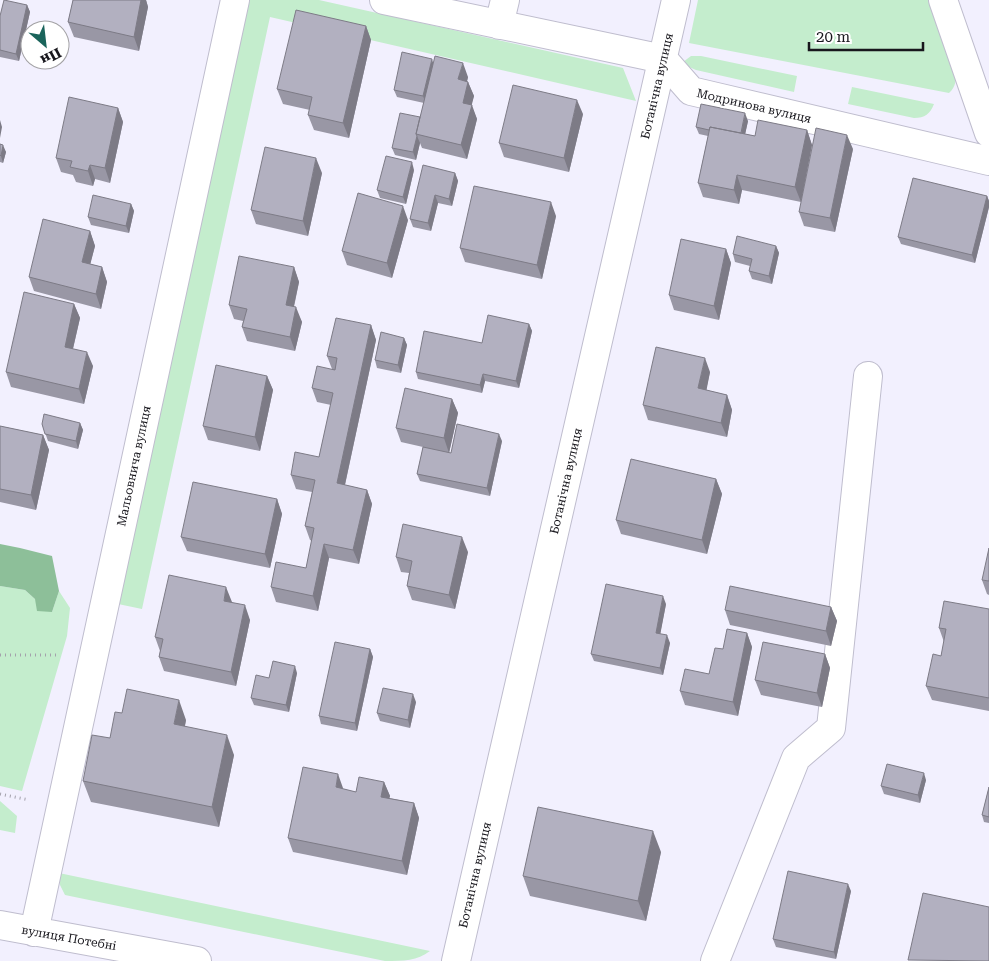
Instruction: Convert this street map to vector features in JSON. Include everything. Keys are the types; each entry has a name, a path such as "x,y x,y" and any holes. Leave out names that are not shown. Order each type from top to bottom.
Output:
{"street":[{"name":"Мальовнича вулиця","path":"34,932 235,0"},
{"path":"384,0 502,12 663,59"},
{"name":"Ботанічна вулиця","path":"456,961 676,0"},
{"path":"943,0 989,133"},
{"name":"Модринова вулиця","path":"663,59 691,92 989,161"},
{"path":"715,961 796,758 831,728 868,376"},
{"name":"вулиця Потебні","path":"0,925 197,961"}],"path":[{"path":"0,655 94,654"}],"green space":[{"path":"249,0 319,0 623,68 636,101 270,17 142,609 118,604"},
{"path":"698,0 930,0 956,71 956,80 949,93 689,43"},
{"path":"691,56 701,56 797,76 794,92 696,70 683,62"},
{"path":"852,87 934,104 927,115 914,118 848,104"},
{"path":"0,544 52,556 59,591 52,612 37,611 35,599 25,590 0,586"},
{"path":"0,586 25,590 52,612 59,591 70,608 67,636 22,791 0,786"},
{"path":"0,801 17,816 15,833 0,830"},
{"path":"59,873 430,951 410,960 385,961 65,895 60,885"}],"building":[{"path":"4,0 27,5 24,20 20,20 20,36 16,54 0,50 0,16"},
{"path":"73,0 141,0 134,37 70,22 68,20"},
{"path":"296,10 366,26 343,123 308,115 312,97 277,89"},
{"path":"402,52 432,59 423,96 394,90"},
{"path":"435,56 463,63 458,79 468,82 463,103 472,105 461,145 416,134"},
{"path":"513,85 577,100 564,158 499,143"},
{"path":"69,97 118,108 105,168 90,165 88,171 70,167 72,161 56,158"},
{"path":"701,104 745,113 741,133 710,127 709,130 696,127"},
{"path":"400,113 420,117 413,152 392,148"},
{"path":"758,120 807,130 795,187 737,175 734,190 698,183 710,127 755,136"},
{"path":"816,128 847,135 830,218 799,212"},
{"path":"0,144 3,145 1,156 0,155"},
{"path":"265,147 316,158 303,221 251,210"},
{"path":"386,156 412,162 403,197 377,190"},
{"path":"423,165 455,173 449,199 435,195 428,223 410,219"},
{"path":"913,178 987,196 972,255 898,237"},
{"path":"474,186 551,202 537,265 460,248"},
{"path":"358,193 403,206 387,263 342,251"},
{"path":"93,195 131,204 126,226 88,217"},
{"path":"43,219 90,231 82,262 102,267 96,294 29,277"},
{"path":"737,236 776,246 769,276 749,271 752,259 733,254"},
{"path":"681,239 726,249 714,306 669,295"},
{"path":"239,256 294,267 286,305 296,307 290,337 242,327 247,309 229,305"},
{"path":"24,292 74,304 65,347 87,352 79,389 6,372"},
{"path":"488,315 529,324 516,381 483,374 480,385 416,372 424,331 482,343"},
{"path":"336,318 371,325 337,483 367,490 353,550 324,544 313,596 271,587 276,562 306,568 314,528 305,526 315,480 291,475 295,452 319,457 333,393 312,388 317,366 335,370 337,358 327,356"},
{"path":"381,332 404,338 398,365 375,360"},
{"path":"656,347 705,358 698,388 727,395 721,423 643,405"},
{"path":"216,365 267,376 255,437 203,426"},
{"path":"405,388 452,399 444,438 396,428"},
{"path":"44,414 80,423 76,441 45,434 42,424"},
{"path":"457,424 499,434 487,488 417,474 423,447 451,453"},
{"path":"0,426 43,435 31,495 0,489"},
{"path":"631,459 716,479 702,540 616,520"},
{"path":"193,482 277,499 265,554 181,537"},
{"path":"403,524 462,537 449,595 407,586 412,561 396,557"},
{"path":"989,548 989,581 982,580"},
{"path":"169,575 226,587 224,601 245,605 231,672 159,657 163,639 155,637"},
{"path":"606,584 663,596 656,633 667,635 660,668 591,654"},
{"path":"730,586 831,607 826,631 725,610"},
{"path":"944,601 989,609 989,698 926,686 933,654 941,656 946,629 939,628"},
{"path":"727,629 747,633 733,702 680,691 685,669 709,674 715,648 723,649"},
{"path":"335,642 370,649 355,723 319,716"},
{"path":"763,642 825,654 817,693 755,680"},
{"path":"273,661 295,666 286,705 251,698 256,675 269,678"},
{"path":"383,688 413,694 408,720 377,713"},
{"path":"127,689 179,700 174,724 227,735 212,807 83,781 92,735 110,738 115,712 122,713"},
{"path":"887,764 924,773 918,795 881,786"},
{"path":"303,767 338,774 336,787 356,792 359,777 384,782 381,797 414,803 402,861 288,838"},
{"path":"989,787 989,817 982,815"},
{"path":"538,807 653,831 638,901 523,876"},
{"path":"788,871 848,884 834,952 773,939"},
{"path":"923,893 989,907 989,961 908,960"}]}
